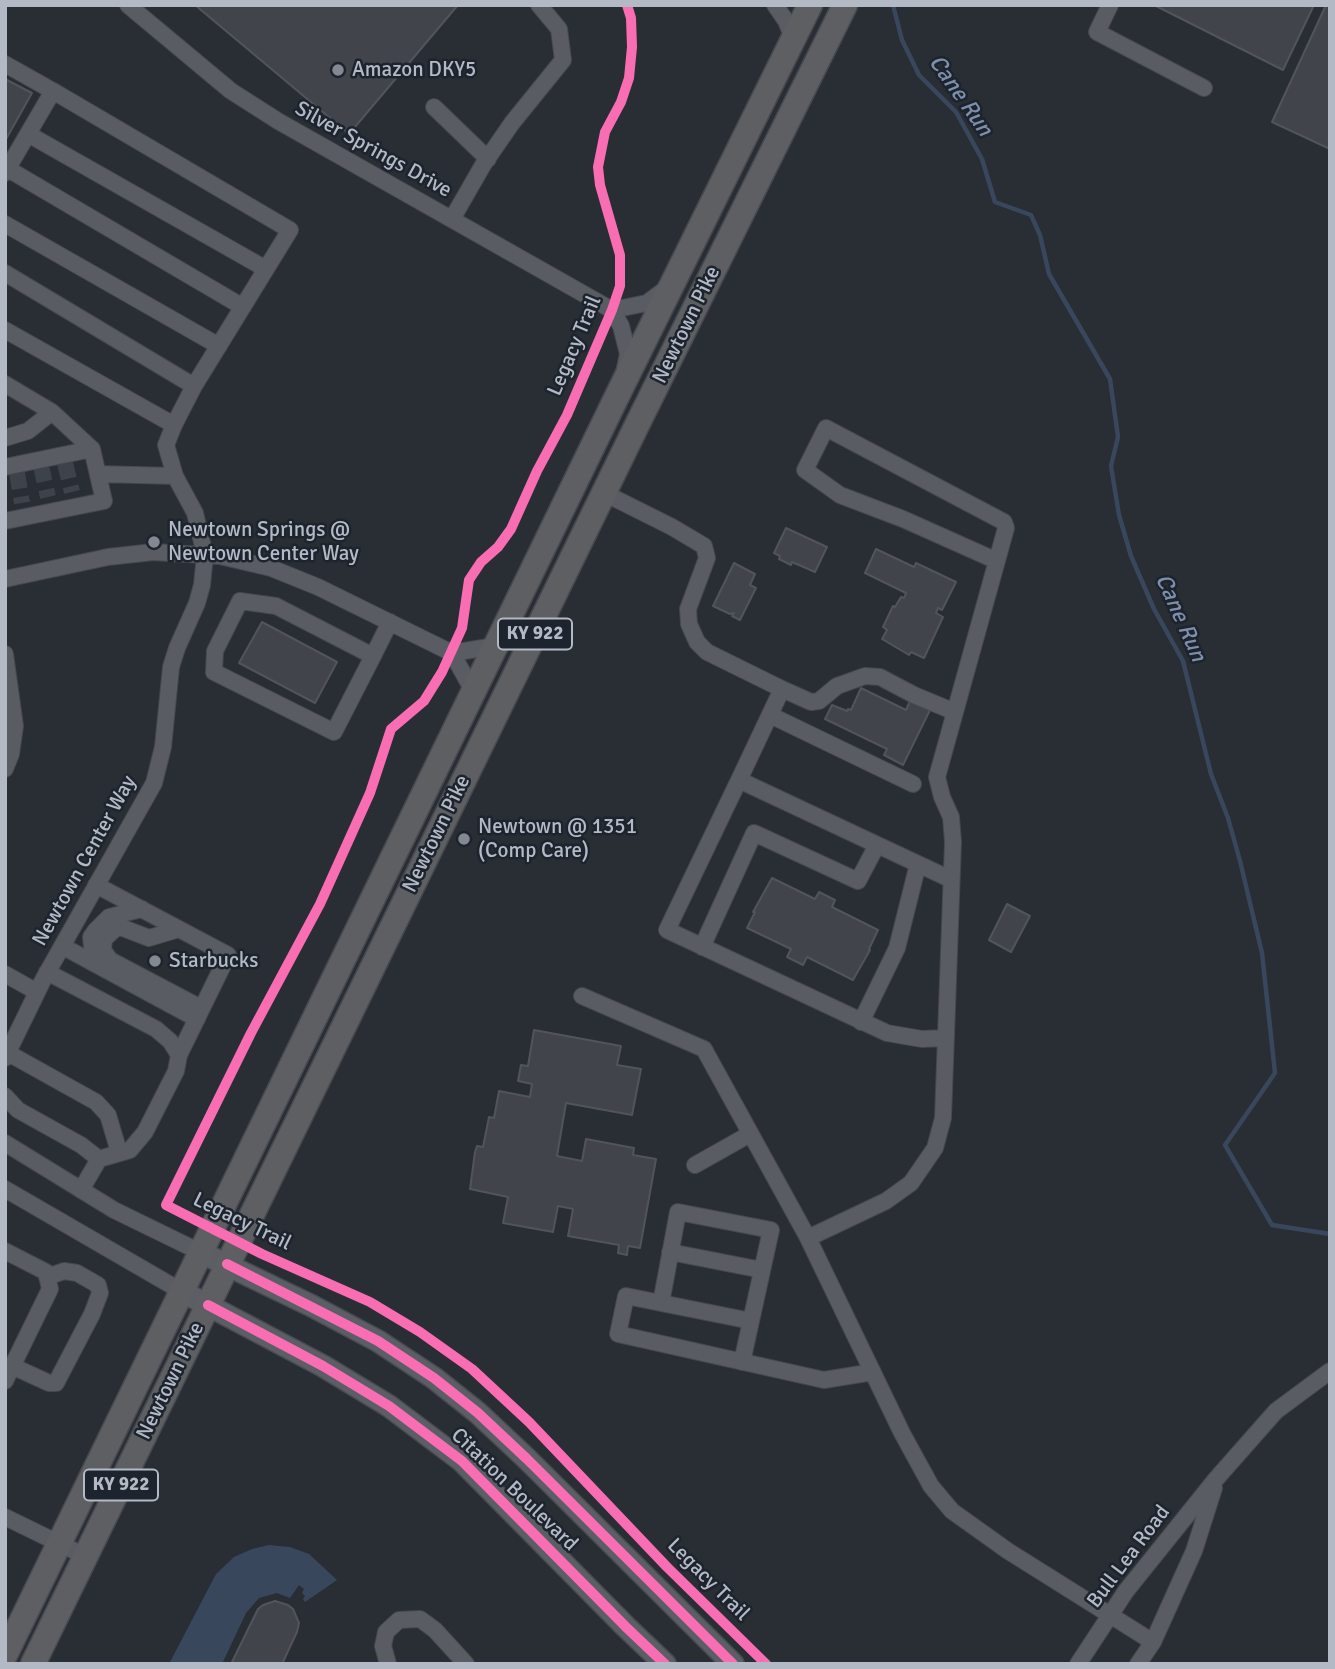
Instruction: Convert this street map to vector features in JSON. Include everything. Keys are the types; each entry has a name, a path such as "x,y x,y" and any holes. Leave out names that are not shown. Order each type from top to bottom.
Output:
{"highway":[{"name":"Newtown Pike","path":"5,1655 810,5"},
{"name":"Newtown Pike","path":"33,1664 845,5"},
{"path":"604,494 598,483 598,473 614,438 618,395"}],"main road":[{"name":"Citation Boulevard","path":"200,1252 378,1340 443,1385 478,1413 527,1459 733,1664"},
{"name":"Citation Boulevard","path":"181,1291 323,1366 389,1406 462,1461 665,1664"}],"street":[{"name":"Silver Springs Drive","path":"128,5 232,91 278,121 612,310"},
{"path":"452,219 512,123 563,60 559,29 539,5"},
{"path":"775,5 793,38"},
{"path":"1110,5 1097,32 1204,88"},
{"path":"5,64 290,230 194,386 166,445 175,476 195,513 205,555"},
{"path":"53,91 6,171 243,307"},
{"path":"434,107 488,159"},
{"path":"28,134 266,269"},
{"path":"5,224 219,346"},
{"path":"5,273 194,386"},
{"path":"618,395 628,354 621,326 612,310 647,303 663,292 676,276"},
{"path":"5,330 174,425"},
{"path":"5,384 52,412 92,449 104,501 73,500 50,504 23,510 5,521"},
{"path":"5,439 27,431 52,412"},
{"path":"808,1238 886,1201 911,1183 935,1148 943,1118 953,842 951,817 937,778 955,712 997,561 1006,528 1004,522 826,428 805,470 840,495 903,519 997,561"},
{"path":"12,469 64,459 92,449"},
{"path":"98,474 175,476"},
{"path":"604,494 705,546 707,558 688,609 697,642 707,652 811,702 819,701 837,686 856,678 880,677 955,712"},
{"path":"5,579 108,557 153,552 220,556 271,568 318,587 452,653 473,691"},
{"name":"Newtown Center Way","path":"7,1056 47,972 154,783 160,766 171,667 197,603 205,555"},
{"path":"373,656 276,606 240,601 215,651 214,672 334,732 373,656 390,622"},
{"path":"452,653 495,646"},
{"path":"5,654 15,726 11,754 5,769"},
{"path":"782,689 667,930 887,1033 922,1039 945,1038"},
{"path":"770,715 913,785"},
{"path":"739,780 950,879"},
{"path":"702,947 754,834 858,881 877,845"},
{"path":"861,1022 897,948 918,864"},
{"path":"80,1190 99,1159 130,1150 145,1132 176,1071 179,1055 228,955 96,885"},
{"path":"102,967 92,947 91,937 109,917 142,909"},
{"path":"179,929 149,938 124,928 116,928 104,939 103,950 110,960 199,1014"},
{"path":"62,946 199,1014"},
{"path":"47,972 156,1029 170,1041 179,1055"},
{"path":"5,974 37,992"},
{"path":"582,996 704,1049 808,1238 931,1486 952,1511 1008,1551 1153,1642"},
{"path":"7,1056 96,1102 108,1115 119,1152"},
{"path":"5,1096 18,1110 81,1145 99,1159"},
{"path":"695,1165 750,1134"},
{"name":"Citation Boulevard","path":"5,1143 114,1210 200,1252"},
{"name":"Citation Boulevard","path":"5,1189 181,1291"},
{"path":"661,1303 678,1212 771,1230 795,1218"},
{"path":"742,1362 771,1230"},
{"path":"5,1251 46,1272 47,1277 50,1289 9,1374 48,1383 56,1382 92,1314 100,1293 97,1284 77,1273 64,1271 47,1277"},
{"path":"670,1252 762,1270"},
{"path":"751,1321 626,1296 618,1334 824,1380 873,1372"},
{"name":"Bull Lea Road","path":"1078,1664 1110,1614 1216,1479 1276,1411 1330,1371"},
{"name":"Bull Lea Road","path":"1139,1664 1153,1642 1194,1551 1216,1479"},
{"path":"5,1517 87,1557"},
{"path":"388,1664 383,1646 386,1632 399,1620 420,1619 435,1630 466,1664"}],"water":[{"path":"269,1545 290,1547 309,1554 337,1580 305,1602 302,1593 304,1589 299,1585 290,1598 277,1593 259,1598 246,1613 222,1664 169,1664 216,1574 234,1557"}],"building":[{"name":"Amazon DKY5","path":"195,5 458,5 349,134"},
{"path":"1154,5 1314,5 1283,70"},
{"path":"1326,5 1330,5 1330,149 1272,122"},
{"path":"5,79 32,93 5,141"},
{"path":"786,528 827,547 815,572 792,562 791,565 774,553"},
{"path":"876,549 914,567 916,563 956,582 942,610 938,608 936,613 943,617 924,658 911,652 909,655 882,639 887,630 883,627 893,606 895,607 901,597 904,598 906,593 865,573"},
{"path":"734,563 755,574 750,585 756,588 740,620 732,616 734,613 730,614 713,606"},
{"path":"262,622 337,662 315,703 239,663"},
{"path":"861,688 906,710 910,701 930,710 903,765 884,755 887,749 825,719 832,705 851,710"},
{"path":"772,878 815,899 819,892 835,900 832,907 878,930 853,980 807,957 803,965 787,957 791,949 747,928"},
{"path":"1007,904 1030,916 1011,952 989,940"},
{"path":"534,1030 621,1046 617,1065 641,1069 632,1115 566,1103 557,1156 582,1161 586,1139 634,1148 633,1155 656,1159 640,1248 628,1246 627,1255 618,1253 619,1245 568,1236 573,1209 558,1206 553,1232 503,1223 508,1197 470,1189 475,1152 477,1146 483,1147 489,1117 494,1118 499,1091 530,1097 532,1084 518,1081 521,1065 528,1066"},
{"path":"275,1601 293,1609 299,1623 282,1664 231,1664 258,1609"}],"waterway":[{"name":"Cane Run","path":"893,5 902,40 919,75 956,112 982,159 995,202 1031,215 1040,235 1049,274 1110,379 1118,437 1111,466 1119,515 1131,556 1154,609 1183,661 1211,774 1228,818 1240,861 1262,953 1275,1073 1225,1145 1272,1225 1330,1234"}],"tunnel":[{"path":"65,463 72,492"},
{"path":"41,466 48,497"},
{"path":"17,473 22,503"}],"cycle path":[{"name":"Legacy Trail","path":"627,5 631,18 632,47 629,78 621,102 605,132 598,167 600,185 620,255 620,286 612,310 567,415 537,471 511,529 498,547 481,562 469,580 462,628 442,672 424,701 391,729 370,793 320,904 251,1033 166,1205 262,1254 370,1302 420,1332 472,1369 529,1422 667,1567 766,1664"},
{"path":"227,1264 378,1341 434,1378 478,1413 527,1459 733,1664"},
{"path":"208,1305 323,1366 389,1406 462,1461 665,1664"}],"place":[{"name":"Amazon DKY5","path":"338,70"},
{"name":"Newtown Springs @ Newtown Center Way","path":"154,542"},
{"name":"Newtown @ 1351 (Comp Care)","path":"464,839"},
{"name":"Starbucks","path":"155,961"}]}
